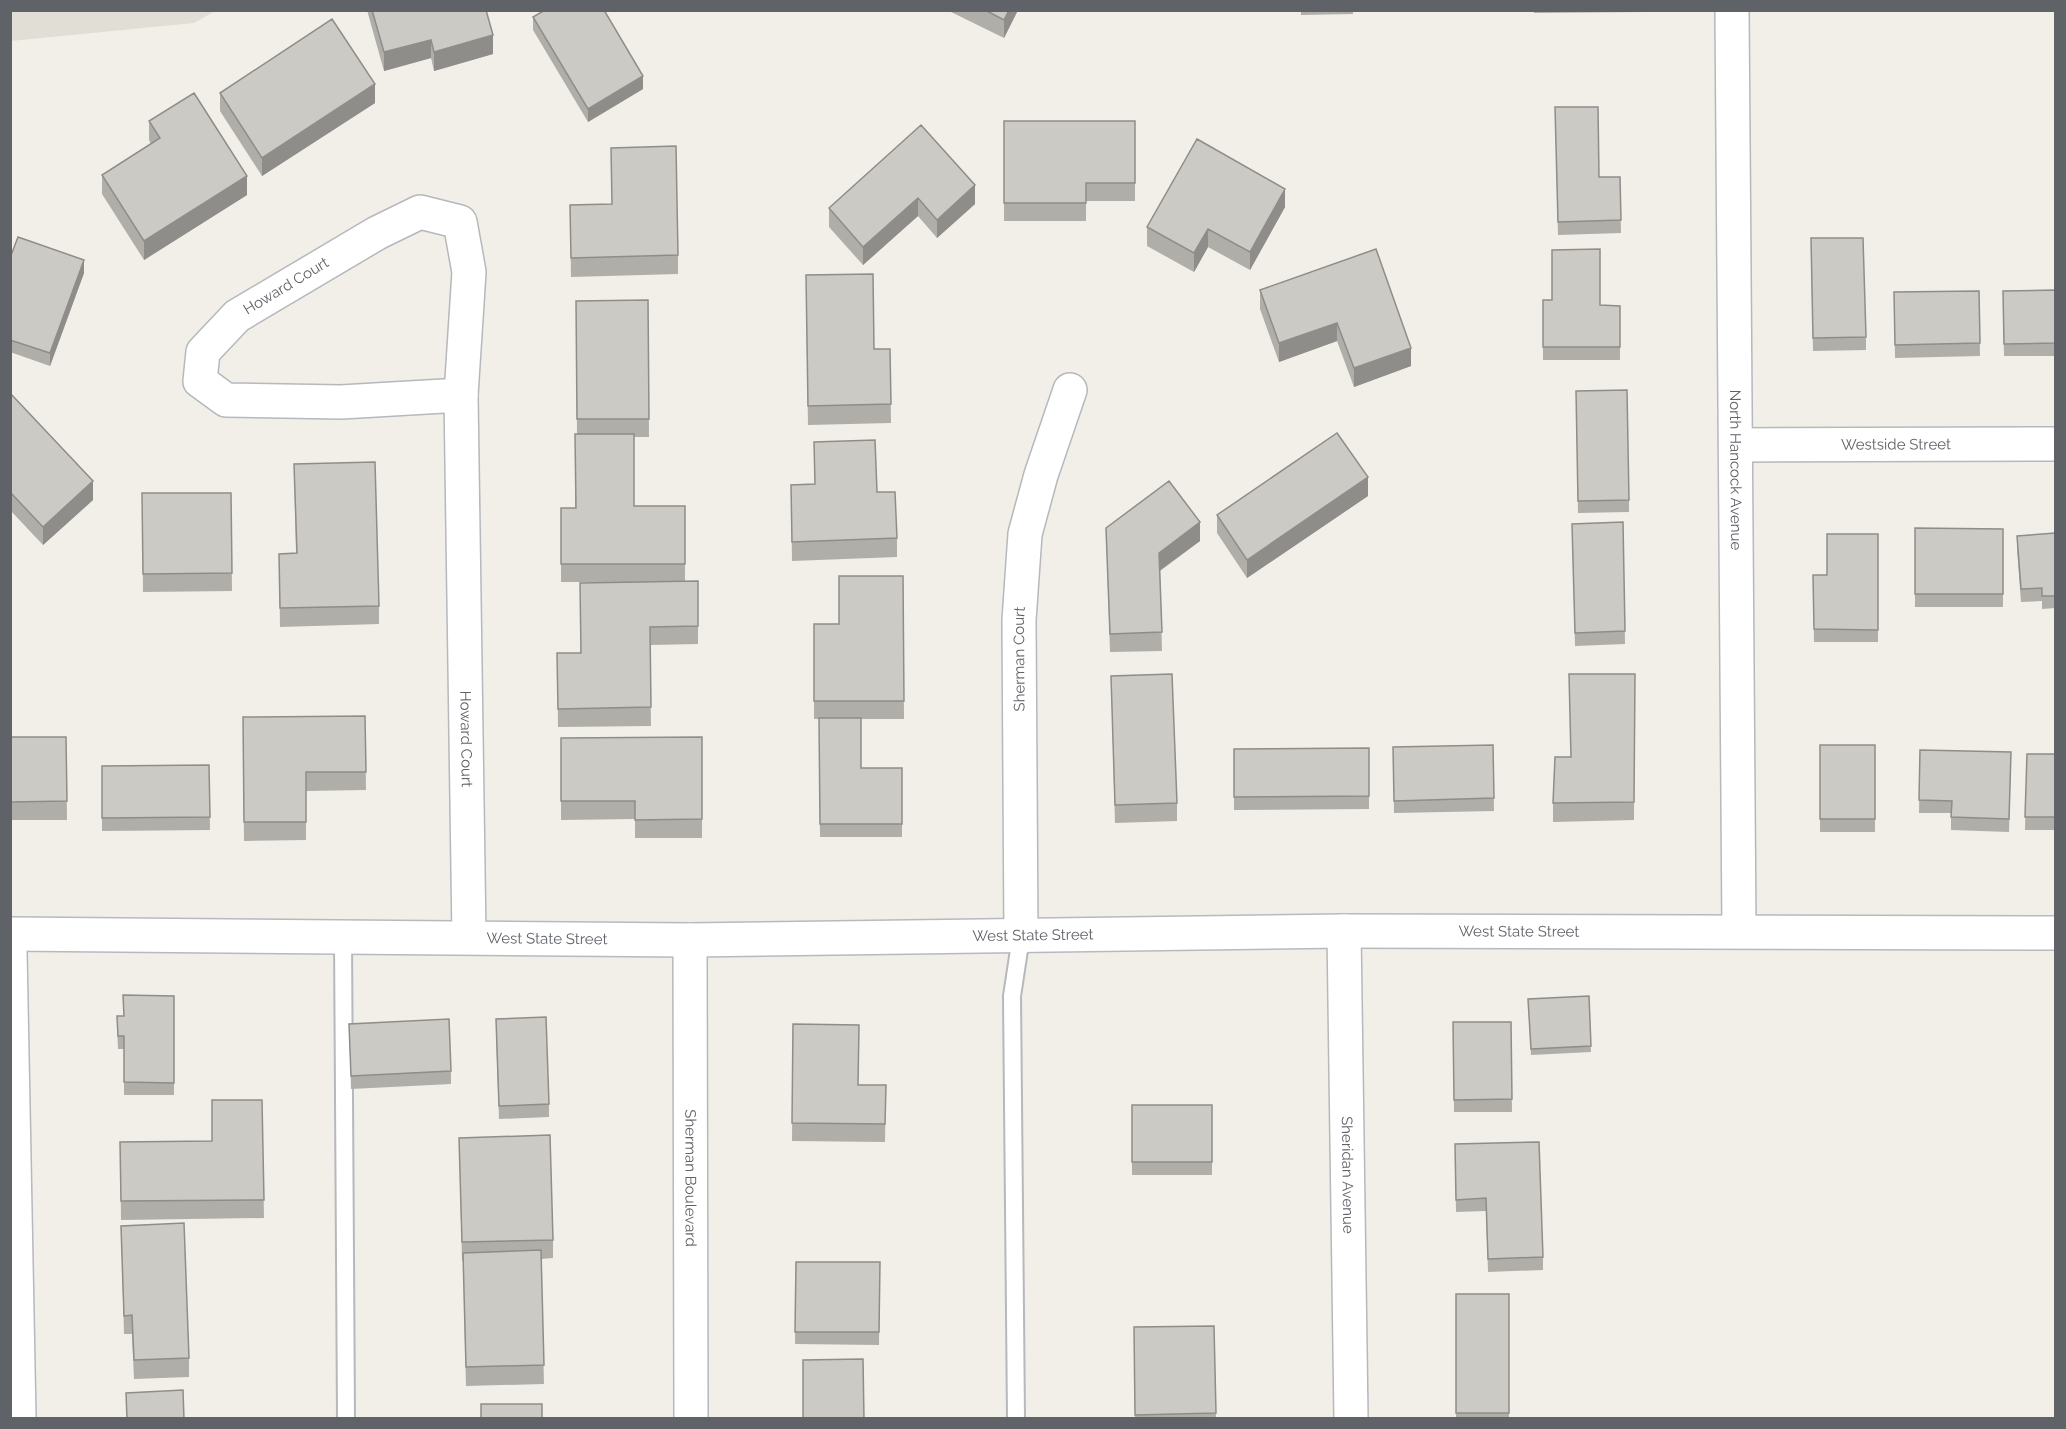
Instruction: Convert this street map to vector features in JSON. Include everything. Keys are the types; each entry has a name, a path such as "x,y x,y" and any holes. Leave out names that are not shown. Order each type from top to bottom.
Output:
{"street":[{"name":"North Hancock Avenue","path":"1732,10 1739,930"},
{"name":"Howard Court","path":"461,395 341,402 226,400 200,381 203,352 237,316 377,233 420,212 460,222 469,272 461,395 470,938"},
{"name":"Sherman Court","path":"1021,937 1019,620 1025,534 1041,475 1070,390"},
{"name":"Westside Street","path":"1736,445 2055,444"},
{"name":"West State Street","path":"10,934 690,939 1021,937 1344,931 1739,930 2055,933"},
{"name":"Sheridan Avenue","path":"1344,931 1351,1419"},
{"name":"Sherman Boulevard","path":"690,939 691,1419"},
{"path":"10,951 19,1419"}],"lane":[{"path":"343,936 346,1419"},
{"path":"1016,1419 1012,996 1021,937"}],"shaded area":[{"path":"11,10 215,11 194,23 11,41"}],"building":[{"path":"372,10 486,10 493,35 434,52 431,40 384,52"},
{"path":"545,10 604,10 643,76 588,109 533,17"},
{"path":"985,10 1009,10 1004,20"},
{"path":"332,19 375,84 262,158 220,93"},
{"path":"194,93 247,176 144,241 102,175 160,138 149,121"},
{"path":"1555,107 1598,107 1599,177 1620,177 1621,220 1558,222"},
{"path":"1004,121 1135,121 1135,183 1086,183 1086,203 1004,203"},
{"path":"921,125 975,185 937,220 918,198 863,247 829,208"},
{"path":"1197,139 1285,189 1250,252 1208,229 1194,253 1147,227"},
{"path":"676,146 678,255 571,258 570,205 612,204 611,148"},
{"path":"18,237 84,260 50,353 10,340 10,258"},
{"path":"1811,238 1863,238 1866,337 1813,338"},
{"path":"1376,249 1411,348 1354,368 1337,323 1279,343 1260,290"},
{"path":"1600,249 1600,305 1620,306 1620,347 1543,347 1543,300 1552,300 1552,250"},
{"path":"873,274 874,349 890,349 891,404 808,406 806,275"},
{"path":"2055,290 2055,343 2004,344 2003,291"},
{"path":"1979,291 1980,343 1895,345 1894,292"},
{"path":"648,300 649,419 577,419 576,301"},
{"path":"1627,390 1629,500 1578,501 1576,391"},
{"path":"10,393 93,481 43,527 10,492"},
{"path":"1337,433 1368,477 1247,560 1217,515"},
{"path":"575,434 634,434 634,506 685,506 685,564 561,564 561,508 576,508"},
{"path":"875,440 877,492 895,492 897,538 792,542 791,485 815,484 814,442"},
{"path":"375,462 379,606 280,608 279,554 297,553 294,464"},
{"path":"1169,481 1200,522 1159,553 1162,632 1110,634 1106,528"},
{"path":"142,493 231,493 232,573 143,574"},
{"path":"1623,522 1625,631 1575,633 1572,524"},
{"path":"1915,528 2003,529 2003,594 1915,594"},
{"path":"2055,533 2055,596 2042,596 2042,588 2021,589 2017,536"},
{"path":"1827,534 1878,534 1878,630 1814,629 1813,575 1827,575"},
{"path":"839,576 903,576 904,701 814,701 814,624 839,624"},
{"path":"698,581 698,626 650,627 651,707 558,709 557,653 581,653 580,583"},
{"path":"1172,674 1177,803 1115,805 1111,676"},
{"path":"1569,674 1635,674 1634,802 1553,803 1555,757 1571,757"},
{"path":"365,716 366,772 306,772 306,822 244,822 243,717"},
{"path":"819,718 861,718 861,768 902,768 902,824 820,824"},
{"path":"10,737 66,737 67,801 10,802"},
{"path":"702,737 702,819 635,820 635,801 561,801 561,738"},
{"path":"1493,745 1494,798 1394,801 1393,747"},
{"path":"1820,745 1875,745 1875,819 1820,819"},
{"path":"1369,748 1369,796 1234,797 1234,749"},
{"path":"1920,750 2011,752 2009,819 1951,817 1952,801 1919,800"},
{"path":"2027,754 2055,754 2055,817 2025,817"},
{"path":"209,765 210,817 102,818 102,766"},
{"path":"123,995 174,996 174,1083 124,1082 124,1036 118,1036 117,1016 124,1016"},
{"path":"1589,996 1591,1046 1531,1049 1528,999"},
{"path":"546,1017 549,1104 499,1106 496,1019"},
{"path":"449,1019 451,1071 351,1076 349,1024"},
{"path":"1453,1022 1511,1022 1512,1099 1454,1100"},
{"path":"793,1024 859,1025 858,1085 886,1085 885,1124 792,1123"},
{"path":"212,1100 262,1100 264,1200 121,1201 120,1142 212,1141"},
{"path":"1132,1105 1212,1105 1212,1162 1132,1162"},
{"path":"550,1135 553,1240 462,1242 459,1138"},
{"path":"1539,1142 1543,1257 1488,1259 1486,1198 1456,1200 1455,1144"},
{"path":"184,1223 189,1358 134,1360 132,1315 124,1316 121,1226"},
{"path":"541,1250 544,1365 466,1367 463,1253"},
{"path":"796,1262 880,1262 879,1332 795,1332"},
{"path":"1456,1294 1509,1294 1509,1413 1456,1413"},
{"path":"1214,1326 1216,1413 1135,1415 1134,1327"},
{"path":"863,1359 864,1419 803,1419 803,1360"},
{"path":"183,1390 184,1419 127,1419 126,1393"},
{"path":"481,1404 542,1404 542,1419 481,1419"}]}
